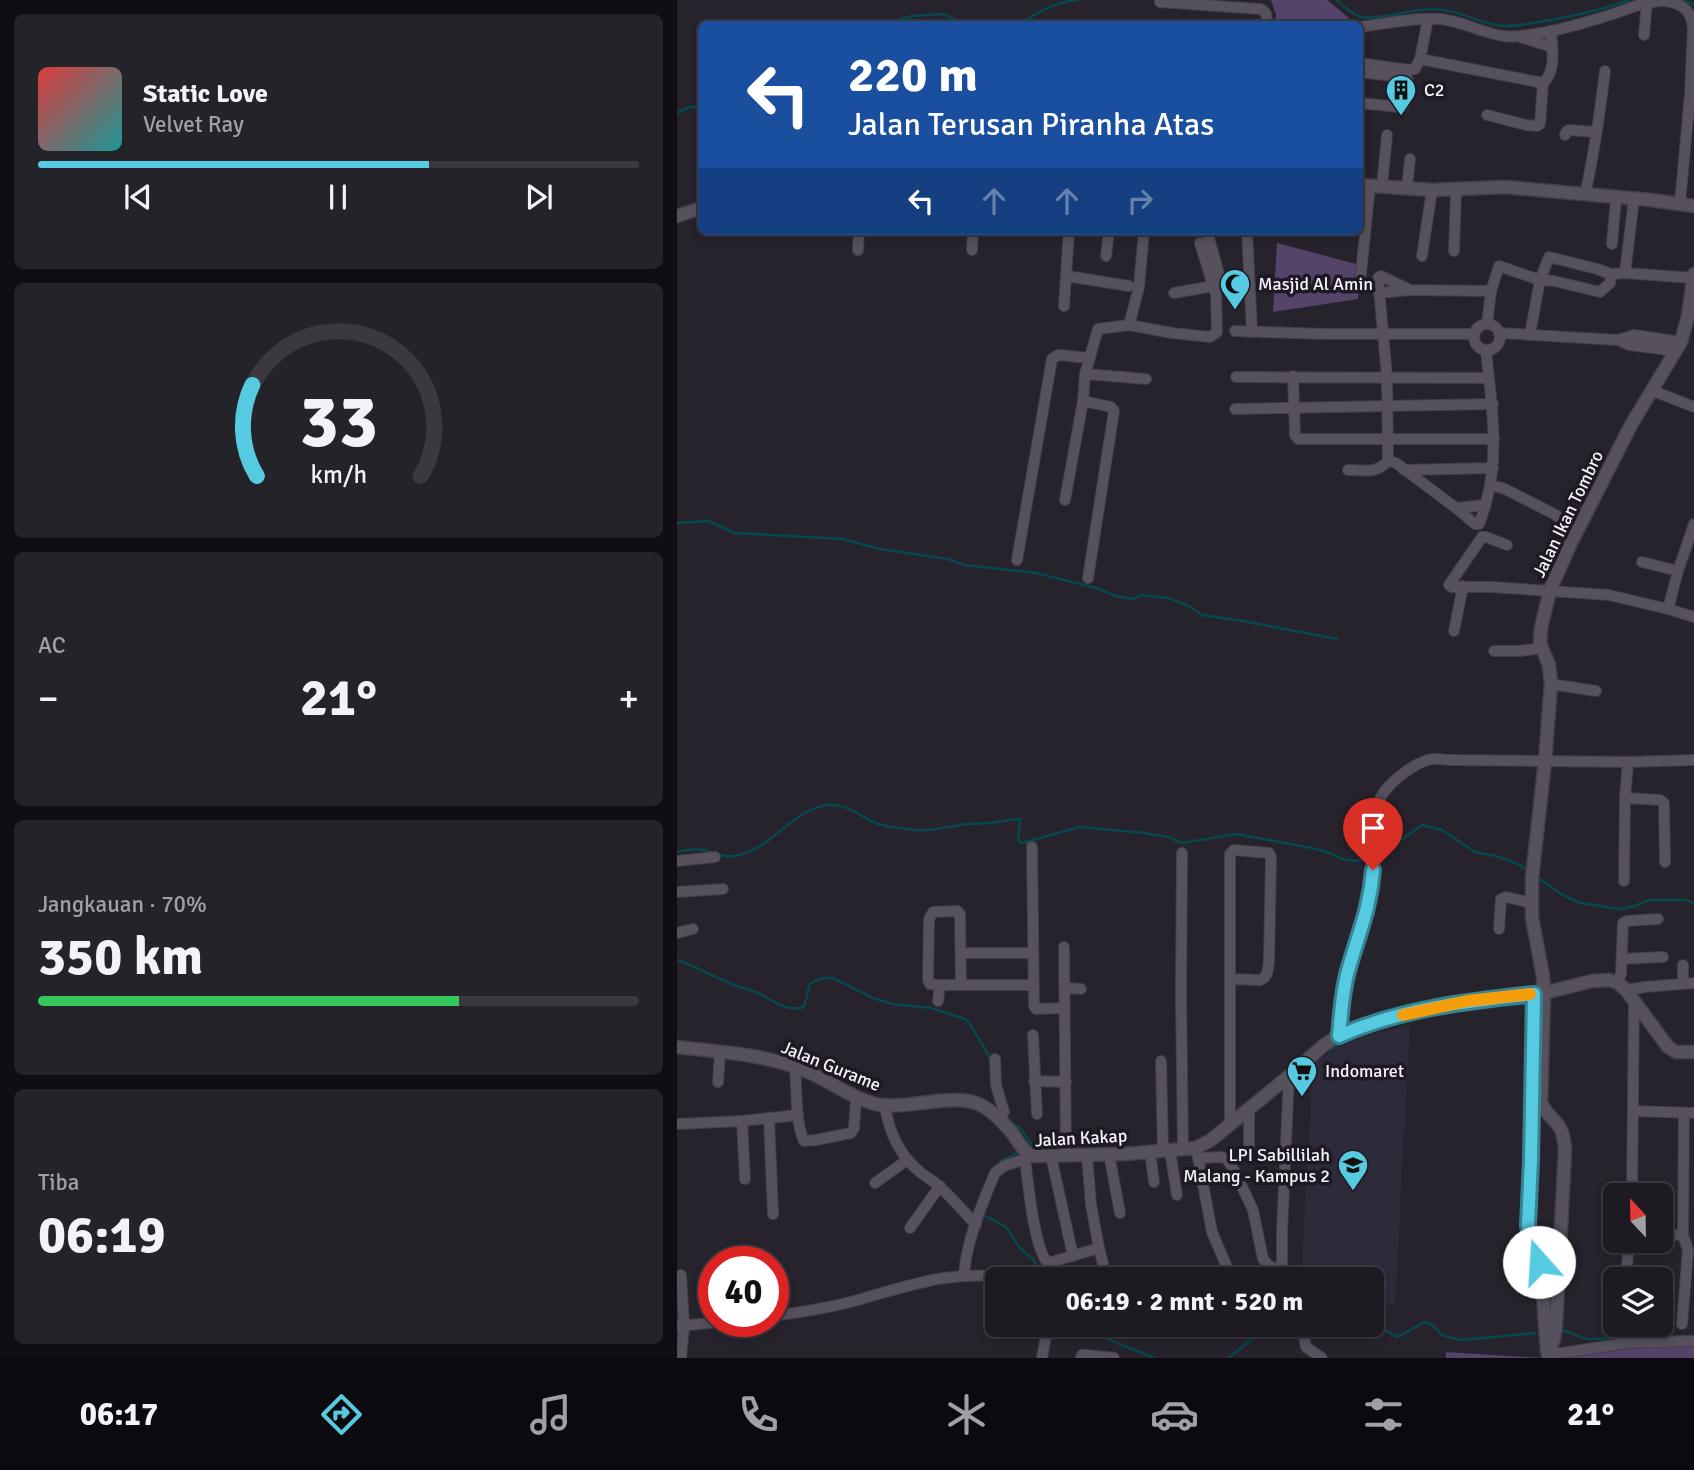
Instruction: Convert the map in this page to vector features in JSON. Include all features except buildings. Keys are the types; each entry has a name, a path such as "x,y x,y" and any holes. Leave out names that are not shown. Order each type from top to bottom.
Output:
{"street":[{"path":"1160,2 1260,9 1267,14 1266,21"},
{"path":"1644,35 1647,2"},
{"path":"1363,27 1437,19 1458,22 1502,36 1516,36 1551,31 1647,2 1675,3 1688,11 1693,28 1680,204"},
{"path":"1363,64 1413,70 1417,68 1428,19"},
{"path":"1487,116 1538,126 1541,121 1543,83 1552,70 1551,31"},
{"path":"1516,36 1552,47"},
{"path":"1420,59 1543,83"},
{"path":"1585,195 1605,71"},
{"path":"1363,72 1402,77 1408,81 1403,106 1363,103"},
{"path":"1565,135 1570,130 1596,132"},
{"path":"1360,283 1370,185 1387,135"},
{"path":"1407,188 1410,159"},
{"path":"1370,185 1432,190 1505,187 1694,206"},
{"path":"1422,256 1432,190"},
{"path":"1454,251 1456,190"},
{"path":"1612,244 1616,198"},
{"path":"1625,273 1634,199"},
{"path":"677,216 698,209"},
{"path":"858,250 859,235"},
{"path":"972,250 973,235"},
{"path":"1064,306 1069,235"},
{"path":"1106,256 1109,235"},
{"path":"1129,326 1139,287 1144,235"},
{"path":"1208,235 1221,281 1249,282"},
{"path":"1247,235 1252,332"},
{"path":"1065,500 1083,401 1085,374 1098,328 1129,326 1213,336 1218,331 1215,295 1200,243"},
{"path":"1530,334 1540,280 1547,259 1551,257 1611,274 1694,276"},
{"path":"1487,324 1491,291 1499,266 1540,280 1600,292 1610,283 1611,274"},
{"path":"1067,276 1129,286"},
{"path":"1348,470 1376,470 1388,461 1387,377 1378,278 1379,276 1410,290"},
{"name":"Jalan Ikan Tombro","path":"1539,993 1543,976 1533,926 1532,873 1551,684 1549,665 1541,648 1541,628 1550,590 1577,531 1631,425 1684,341 1694,276"},
{"path":"1174,293 1213,286"},
{"path":"1379,293 1410,290 1491,291"},
{"path":"1487,324 1495,327 1500,338 1494,348 1486,350 1476,345 1474,334 1479,327 1487,324"},
{"path":"1235,331 1474,334"},
{"path":"1499,333 1618,340 1634,335 1684,341"},
{"path":"1477,524 1480,522 1491,485 1493,468 1493,404 1486,350"},
{"path":"1017,560 1052,359 1058,355 1090,358"},
{"path":"1085,374 1146,379"},
{"path":"1293,376 1295,436 1299,439 1494,439"},
{"path":"1236,377 1489,378"},
{"path":"1651,390 1694,407"},
{"path":"1083,401 1111,407 1113,411 1088,578"},
{"path":"1235,409 1493,404"},
{"path":"1388,461 1395,462 1477,524 1481,537"},
{"path":"1404,470 1493,468"},
{"path":"1491,485 1505,489 1556,515 1577,531"},
{"path":"1456,508 1485,505"},
{"path":"1667,609 1694,524"},
{"path":"1481,537 1507,545"},
{"path":"1481,537 1449,585 1452,587 1550,590 1609,596 1694,617"},
{"path":"1642,562 1678,571"},
{"path":"1454,631 1463,588"},
{"path":"1494,651 1541,648"},
{"path":"1551,684 1596,691"},
{"path":"1339,1036 1348,969 1371,891 1373,849 1381,798 1394,782 1421,763 1436,758 1628,762 1694,760"},
{"path":"1624,881 1628,762"},
{"path":"1625,798 1660,800 1664,803 1665,862"},
{"path":"1032,848 1034,1006 1036,1009 1065,1008"},
{"path":"1230,979 1260,980 1264,979 1267,973 1269,853 1234,850 1230,855 1230,979 1230,1125"},
{"path":"1177,1195 1182,853"},
{"path":"677,860 715,857"},
{"path":"677,892 723,889"},
{"path":"1499,929 1501,899 1506,897 1532,903"},
{"path":"961,985 959,912 932,913 929,919 928,980 931,985 961,985 1033,985"},
{"path":"1632,1183 1634,1111 1626,991 1621,973 1622,926 1624,922 1658,919"},
{"path":"677,933 693,929"},
{"path":"1064,947 1066,1156"},
{"path":"961,953 1033,953"},
{"path":"1622,959 1663,957"},
{"path":"1626,991 1688,983 1683,965"},
{"path":"1154,1182 1177,1152 1204,1145 1324,1045 1375,1022 1422,1010 1609,980 1626,991 1668,1047 1676,1052 1694,1052"},
{"path":"938,1001 940,985"},
{"path":"1065,988 1081,989"},
{"path":"1539,993 1528,1225 1532,1246 1541,1268 1548,1356"},
{"path":"1539,993 1541,1103 1564,1134 1565,1150 1554,1339 1548,1356"},
{"path":"1033,1035 1037,1114"},
{"name":"Jalan Gurame","path":"677,1047 769,1059 808,1072 856,1097 885,1105 949,1101 979,1104 1002,1116 1026,1153"},
{"path":"718,1082 720,1052"},
{"path":"995,1059 996,1085 1002,1116"},
{"path":"1161,1061 1177,1152 1227,1267"},
{"path":"795,1067 798,1115 805,1141 849,1134 854,1128 856,1097"},
{"path":"1282,1267 1289,1076"},
{"path":"1035,1081 1066,1082"},
{"path":"885,1105 896,1144 907,1160 979,1217"},
{"path":"1249,1110 1249,1154"},
{"path":"1634,1111 1689,1113 1683,1235 1691,1250 1690,1283 1682,1324"},
{"path":"677,1124 798,1115"},
{"path":"769,1119 773,1214"},
{"path":"742,1121 745,1179"},
{"path":"1177,1152 1227,1159 1253,1210 1263,1259 1271,1267"},
{"name":"Jalan Kakap","path":"964,1275 966,1253 995,1173 1000,1168 1026,1153 1066,1156 1177,1152"},
{"path":"1026,1153 1035,1227 1045,1262 1099,1248"},
{"path":"1109,1154 1120,1213"},
{"path":"1087,1155 1091,1205 1103,1264"},
{"path":"1051,1156 1073,1256"},
{"path":"875,1183 907,1160"},
{"path":"910,1228 940,1186"},
{"path":"1673,1235 1683,1235"},
{"path":"1532,1246 1559,1247"},
{"path":"681,1275 681,1358"},
{"path":"789,1313 964,1275 985,1277"},
{"path":"1042,1358 1046,1337"},
{"path":"1304,1337 1306,1347 1322,1358"},
{"path":"1548,1356 1628,1343 1694,1341"},
{"path":"1081,1358 1086,1355 1114,1358"}],"shaded area":[{"path":"1271,0 1327,0 1349,18 1348,21 1275,21"},
{"path":"1277,243 1360,265 1358,299 1273,312"},
{"name":"LPI Sabillilah Malang - Kampus 2","path":"1410,1025 1395,1303 1384,1305 1384,1267 1302,1267 1313,1063 1366,1036"},
{"path":"1667,1345 1694,1346 1694,1358 1552,1358 1552,1352"},
{"path":"1446,1352 1543,1358 1446,1358"}],"waterway":[{"path":"1024,21 1054,5 1078,0"},
{"path":"1337,0 1353,13 1365,17 1434,9 1507,26 1573,16 1629,0"},
{"path":"1684,0 1694,5"},
{"path":"893,21 912,16 943,14 958,21"},
{"path":"677,113 698,107"},
{"path":"677,523 708,521 735,533 843,539 880,549 948,559 964,565 1036,573 1096,588 1116,596 1134,599 1141,595 1168,598 1189,606 1202,615 1337,639"},
{"path":"677,852 700,849 722,856 747,853 802,815 814,809 834,805 847,808 880,825 913,830 1019,819 1018,840 1022,843 1080,827 1144,833 1168,837 1182,843 1236,834 1312,848 1342,859 1357,861 1371,857"},
{"path":"1377,854 1386,851 1422,825 1442,830 1475,852 1496,856 1528,871"},
{"path":"1537,877 1561,894 1580,903 1620,909 1649,900 1685,900 1694,903"},
{"path":"677,960 792,1008 804,1007 810,984 833,978 873,998 893,1004 931,1008 965,1019 988,1054 991,1064"},
{"path":"1328,1051 1372,1031 1423,1017 1477,1008 1525,1004"},
{"path":"1009,1121 1021,1129 1031,1144 1028,1146"},
{"path":"997,1166 1001,1161 1020,1152"},
{"path":"982,1215 1007,1228 1019,1247 1033,1259 1037,1267"},
{"path":"1384,1330 1397,1337 1425,1322 1442,1335 1461,1340 1536,1333"},
{"path":"1561,1330 1588,1339 1694,1336"},
{"path":"1104,1337 1154,1358"},
{"path":"1229,1358 1254,1337"}],"slow traffic":[{"path":"1403,1015 1467,1001 1530,994"}],"place":[{"name":"C2","path":"1401,117"},
{"name":"Masjid Al Amin","path":"1235,311"},
{"name":"Indomaret","path":"1302,1098"},
{"name":"LPI Sabillilah Malang - Kampus 2","path":"1353,1192"}],"route":[{"path":"1373,870 1363,925 1344,988 1339,1036 1375,1022 1422,1010 1467,1001 1534,994 1528,1225 1532,1246 1539,1262"}]}
